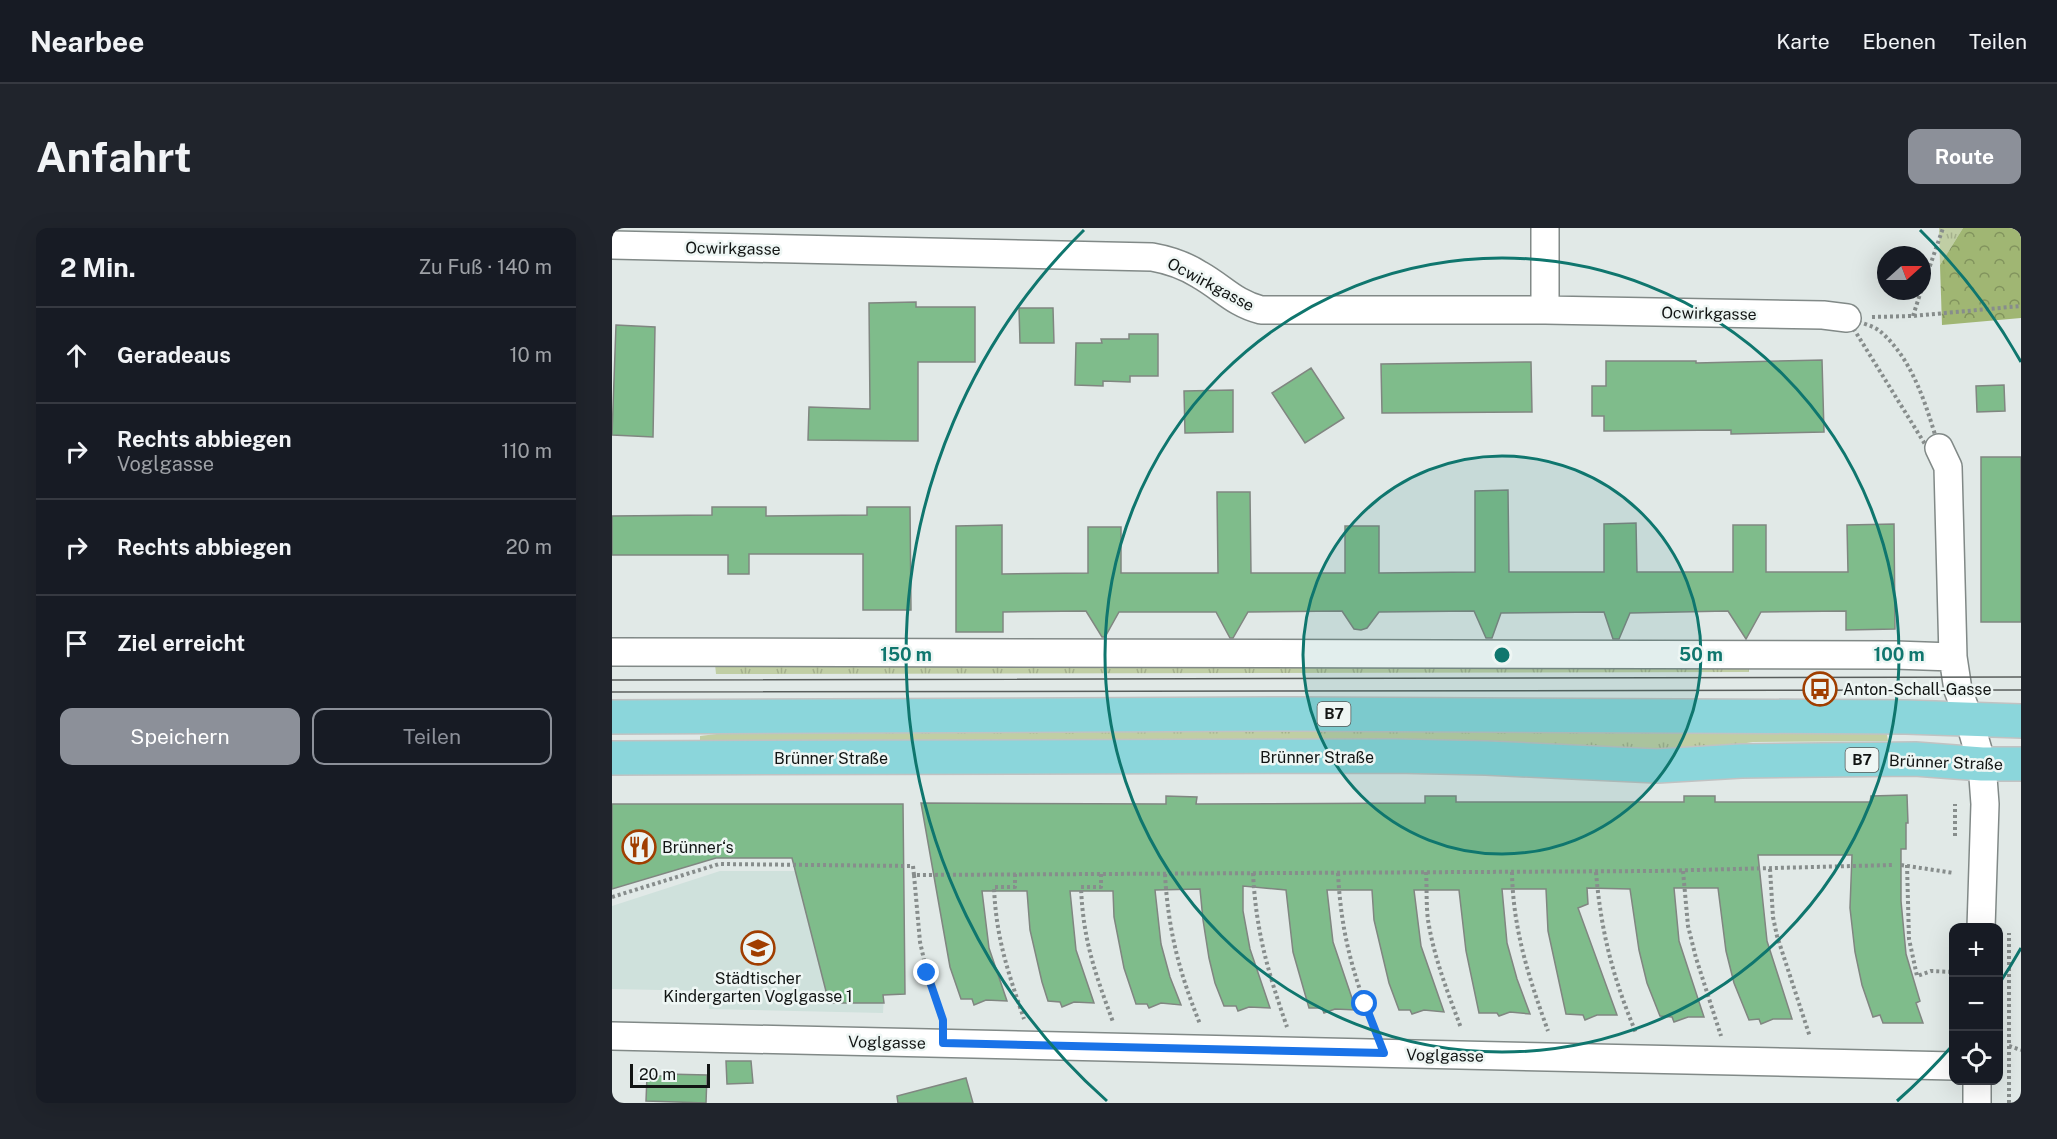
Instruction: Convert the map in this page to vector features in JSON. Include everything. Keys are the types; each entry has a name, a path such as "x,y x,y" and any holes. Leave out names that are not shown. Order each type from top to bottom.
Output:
{"main road":[{"name":"B7","path":"612,717 1306,714 1894,717 2021,721"},
{"name":"Brünner Straße","path":"612,758 1395,756 1657,766 1741,761 1903,759 2021,764"}],"street":[{"path":"1545,228 1545,310"},
{"name":"Ocwirkgasse","path":"612,245 1152,256 1200,275 1235,301 1261,310 1545,310 1858,317"},
{"path":"1939,448 1948,467 1953,657 1958,690 1982,764 1985,804 1981,923"},
{"path":"612,652 1953,657"},
{"name":"Voglgasse","path":"612,1036 1949,1066"},
{"path":"1977,1085 1977,1103"}],"path":[{"path":"1931,263 1943,228"},
{"path":"1913,316 1919,300"},
{"path":"1858,317 1913,316 2020,305"},
{"path":"1858,317 1880,331 1901,356 1924,398 1939,448 1928,449 1858,317"},
{"path":"612,897 719,864 913,866 920,942 927,973 943,1020 943,1043"},
{"path":"914,875 1596,872 1893,865"},
{"path":"1949,972 1931,971 1917,976 1909,939 1904,865 1954,873"},
{"path":"1770,869 1777,936 1819,1063"},
{"path":"1683,871 1688,926 1696,958 1730,1061"},
{"path":"1426,872 1428,920 1439,969 1472,1055"},
{"path":"1512,872 1512,898 1523,959 1556,1057"},
{"path":"1596,872 1601,924 1607,952 1625,1007 1646,1059"},
{"path":"1253,873 1254,904 1267,968 1296,1051"},
{"path":"1338,873 1344,935 1350,962 1384,1053"},
{"path":"1015,874 1015,887 994,887 996,917 1008,971 1033,1046"},
{"path":"1101,874 1101,887 1081,887 1082,919 1092,965 1113,1023 1111,1047"},
{"path":"1165,874 1166,903 1172,939 1193,1007 1210,1049"},
{"path":"2009,931 2009,1103"},
{"path":"1953,977 1953,1031"},
{"path":"2009,1046 2021,1050"}],"shaded area":[{"name":"Städtischer Kindergarten Voglgasse 1","path":"720,871 904,871 905,994 884,995 883,1013 709,1009 709,991 612,989 612,906"}],"green space":[{"path":"1939,228 1963,228 1940,265"},
{"path":"1963,228 2021,228 2021,318 1942,325 1940,265"},
{"path":"1749,662 1749,672 716,674 715,664"},
{"path":"1886,729 1888,741 1753,742 1695,751 700,745 700,736 749,730"}],"building":[{"path":"916,302 916,307 975,307 975,362 918,362 918,441 808,440 809,407 870,409 869,303"},
{"path":"1019,308 1053,308 1054,343 1020,343"},
{"path":"616,325 655,327 653,437 612,435"},
{"path":"1129,334 1158,334 1158,376 1130,376 1130,382 1103,381 1103,386 1075,385 1076,343 1102,343 1101,339 1129,339"},
{"path":"1822,360 1824,432 1731,434 1731,430 1604,431 1604,416 1592,416 1592,386 1606,386 1606,361 1696,361 1696,363"},
{"path":"1531,362 1532,412 1382,413 1381,364"},
{"path":"1311,368 1344,418 1305,443 1272,393"},
{"path":"2004,385 2005,411 1977,412 1976,386"},
{"path":"1233,390 1233,432 1185,433 1184,391"},
{"path":"1981,457 2021,457 2021,622 1981,622"},
{"path":"1508,490 1509,572 1604,572 1604,524 1636,523 1637,572 1733,572 1733,525 1766,525 1766,572 1848,572 1847,525 1894,524 1895,629 1846,630 1846,611 1761,612 1746,639 1728,611 1630,613 1619,639 1613,639 1604,612 1501,613 1492,638 1486,638 1474,611 1379,612 1367,628 1361,630 1354,629 1342,611 1248,612 1233,638 1230,638 1216,612 1119,612 1105,637 1102,637 1086,611 1003,612 1003,632 956,632 956,526 1002,525 1002,574 1088,573 1088,527 1121,527 1121,573 1218,573 1217,492 1250,492 1251,573 1345,573 1345,526 1379,526 1379,573 1475,572 1475,491"},
{"path":"712,507 766,507 766,516 867,515 867,507 910,507 911,610 863,610 863,554 749,554 749,574 728,574 728,555 612,555 612,516 712,515"},
{"path":"1907,795 1906,849 1901,849 1901,901 1906,954 1920,1001 1916,1003 1923,1023 1883,1023 1880,1015 1873,1017 1862,985 1855,952 1850,908 1852,855 1758,855 1767,941 1792,1019 1773,1019 1761,1024 1759,1019 1749,1020 1734,983 1726,951 1718,888 1674,888 1679,941 1704,1017 1688,1017 1674,1022 1672,1017 1660,1016 1647,983 1639,950 1630,889 1587,888 1588,904 1578,908 1617,1015 1597,1015 1585,1020 1583,1015 1566,1014 1548,931 1546,889 1502,889 1507,943 1530,1014 1510,1012 1499,1016 1497,1013 1479,1013 1466,951 1459,890 1414,890 1421,946 1444,1012 1424,1010 1412,1014 1410,1010 1399,1010 1389,983 1374,920 1372,890 1327,890 1333,942 1356,1010 1335,1009 1324,1013 1322,1008 1309,1008 1293,952 1286,890 1243,886 1243,911 1250,949 1270,1008 1249,1007 1238,1011 1236,1006 1224,1006 1209,958 1200,889 1155,890 1161,944 1181,1005 1161,1003 1149,1008 1147,1004 1136,1004 1124,968 1114,917 1113,891 1070,891 1076,950 1094,1003 1074,1002 1062,1007 1060,1002 1048,1001 1042,982 1030,930 1027,891 982,891 989,948 1007,1001 986,1000 974,1005 972,999 961,999 950,967 921,803 1166,804 1166,796 1197,797 1196,804 1425,803 1425,796 1456,796 1456,802 1684,802 1684,796 1715,796 1715,802 1870,802 1871,796"},
{"path":"612,804 903,804 905,994 883,995 884,1003 829,1003 792,858 716,858 612,889"},
{"path":"726,1061 751,1061 753,1083 727,1084"},
{"path":"666,1074 707,1075 706,1103 646,1101 647,1076 666,1076"},
{"path":"966,1078 973,1103 898,1103 897,1096"}],"tram line":[{"path":"612,680 2021,677"},
{"path":"612,692 2021,690"}],"place":[{"name":"Anton-Schall-Gasse","path":"1820,689"},
{"name":"Brünner‘s","path":"639,847"},
{"name":"Städtischer Kindergarten Voglgasse 1","path":"758,948"}],"route":[{"path":"927,973 943,1020 943,1043 1384,1053 1365,1004"}]}
